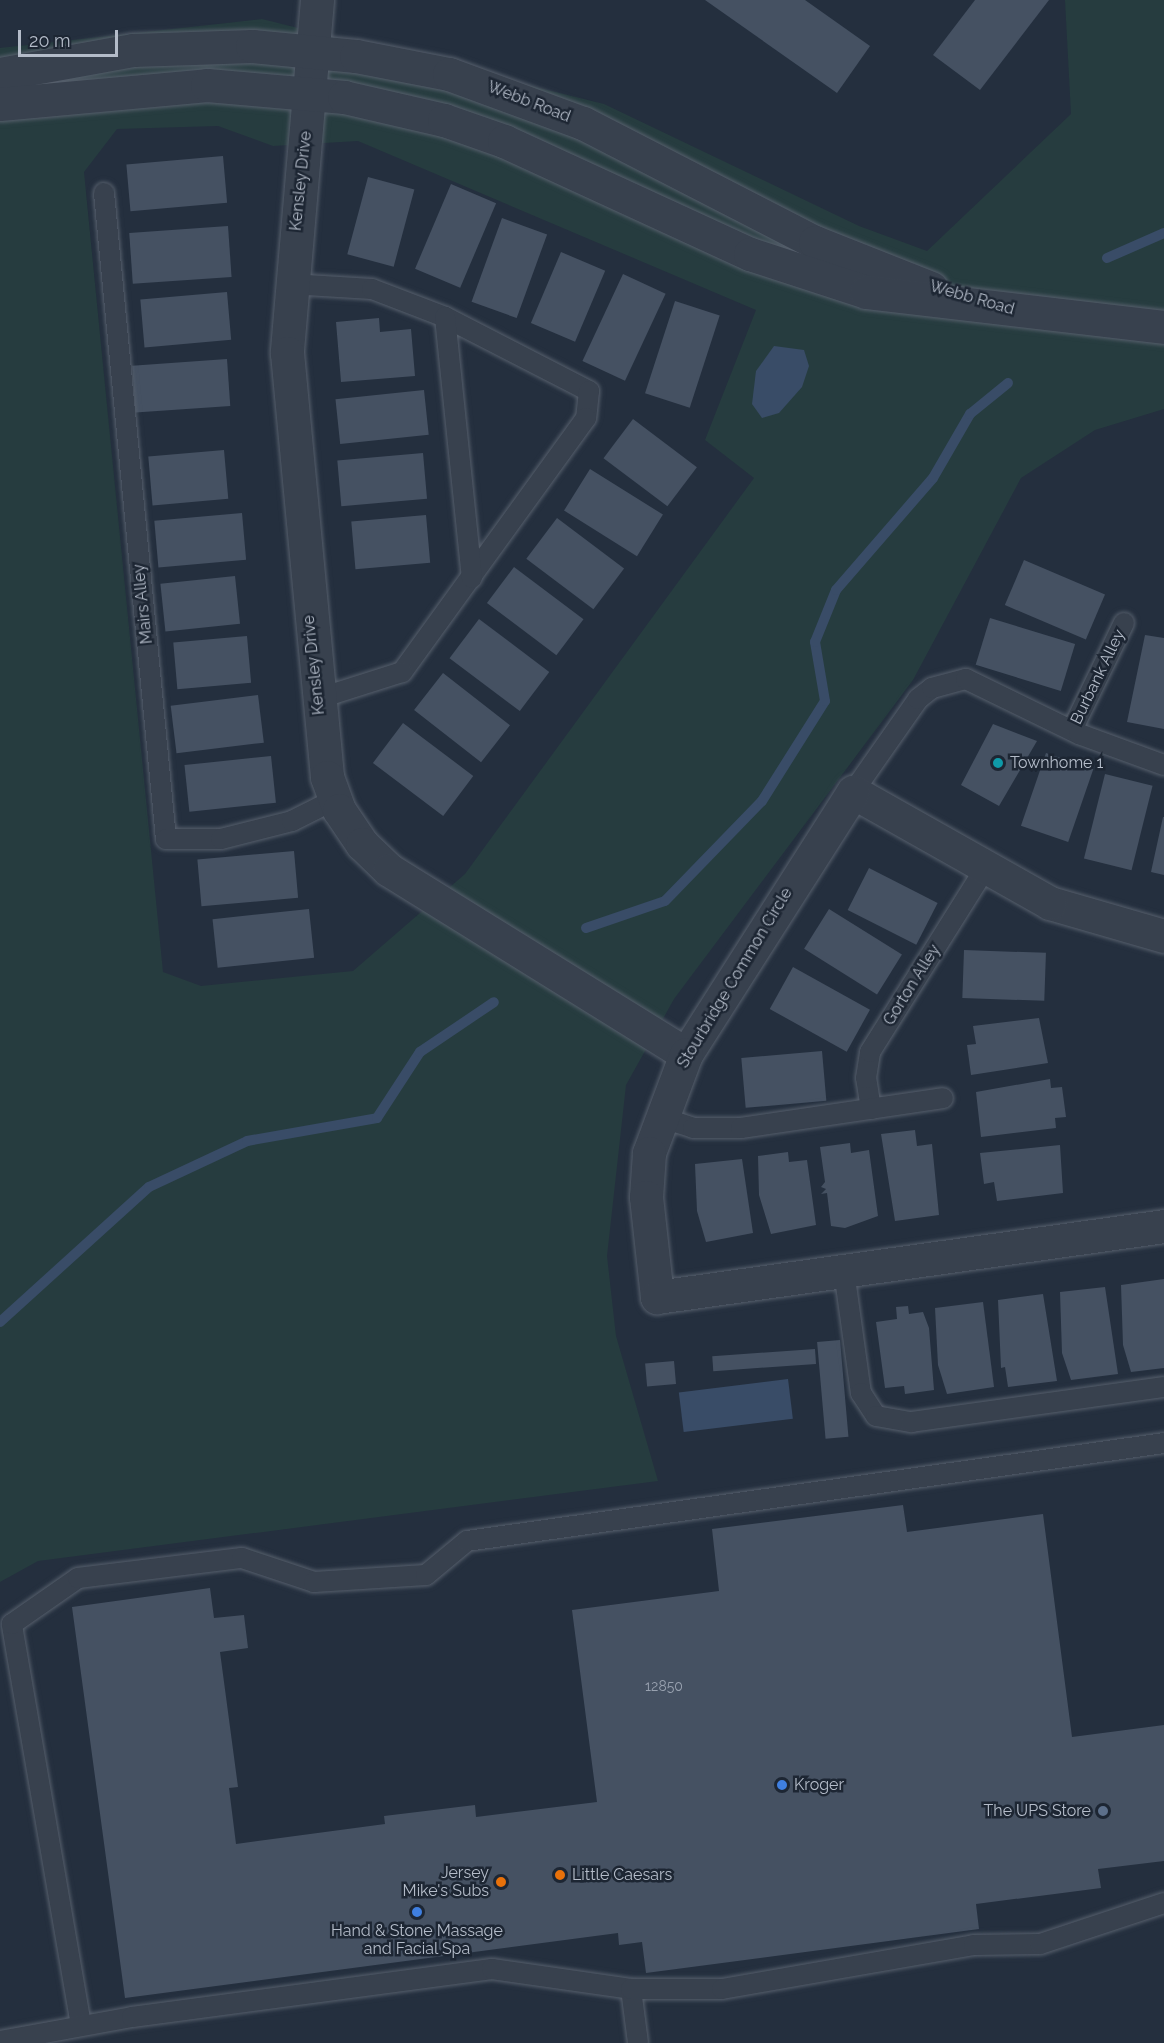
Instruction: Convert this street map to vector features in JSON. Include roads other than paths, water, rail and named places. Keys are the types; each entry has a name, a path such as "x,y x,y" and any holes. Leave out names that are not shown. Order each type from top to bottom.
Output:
{"street":[{"name":"Kensley Drive","path":"316,0 311,92 290,284 289,408 317,699 327,777 336,799 362,843 389,870 686,1054"},
{"name":"Webb Road","path":"0,74 133,50 252,46 313,51 398,63 499,90 583,123 815,242 946,293 1022,312"},
{"name":"Webb Road","path":"0,104 164,86 311,92 444,120 504,141 750,254 866,292 1164,327"},
{"path":"853,792 984,870 1050,903 1164,936"},
{"name":"Stourbridge Common Circle","path":"853,792 686,1054 660,1117 649,1153 646,1197 657,1297 1164,1226"}],"lane":[{"name":"Mairs Alley","path":"104,193 166,839 221,838 292,821 336,799"},
{"path":"290,284 372,289 446,317 590,391 586,418 402,672 317,699"},
{"path":"446,317 471,578"},
{"name":"Burbank Alley","path":"1072,730 1124,623"},
{"name":"Burbank Alley","path":"853,792 918,699 950,681 984,685 1072,730 1164,765"},
{"name":"Gorton Alley","path":"871,1109 866,1078 870,1052 984,870"},
{"path":"660,1117 713,1130 943,1098"},
{"path":"844,1271 861,1393 876,1416 911,1422 1164,1387"},
{"path":"81,2025 6,1626 78,1578 242,1558 314,1582 426,1575 467,1541 1164,1443"},
{"path":"0,2041 81,2025 492,1969 631,1989 722,1989 974,1945 1040,1944 1164,1902"},
{"path":"631,1989 638,2043"}],"water":[{"path":"774,346 804,350 809,366 802,387 779,413 762,418 752,404 756,371"},
{"path":"788,1379 793,1419 684,1432 679,1392"}],"waterway":[{"path":"1107,258 1164,233"},
{"path":"586,928 665,901 762,801 825,701 815,642 836,590 933,478 970,414 1008,383"},
{"path":"0,1322 149,1187 247,1141 377,1118 420,1052 494,1002"}],"place":[{"name":"Townhome 1","path":"998,763"},
{"name":"Kroger","path":"782,1785"},
{"name":"The UPS Store","path":"1103,1811"},
{"name":"Little Caesars","path":"560,1875"},
{"name":"Jersey Mike's Subs","path":"501,1882"},
{"name":"Hand & Stone Massage and Facial Spa","path":"417,1912"}]}
